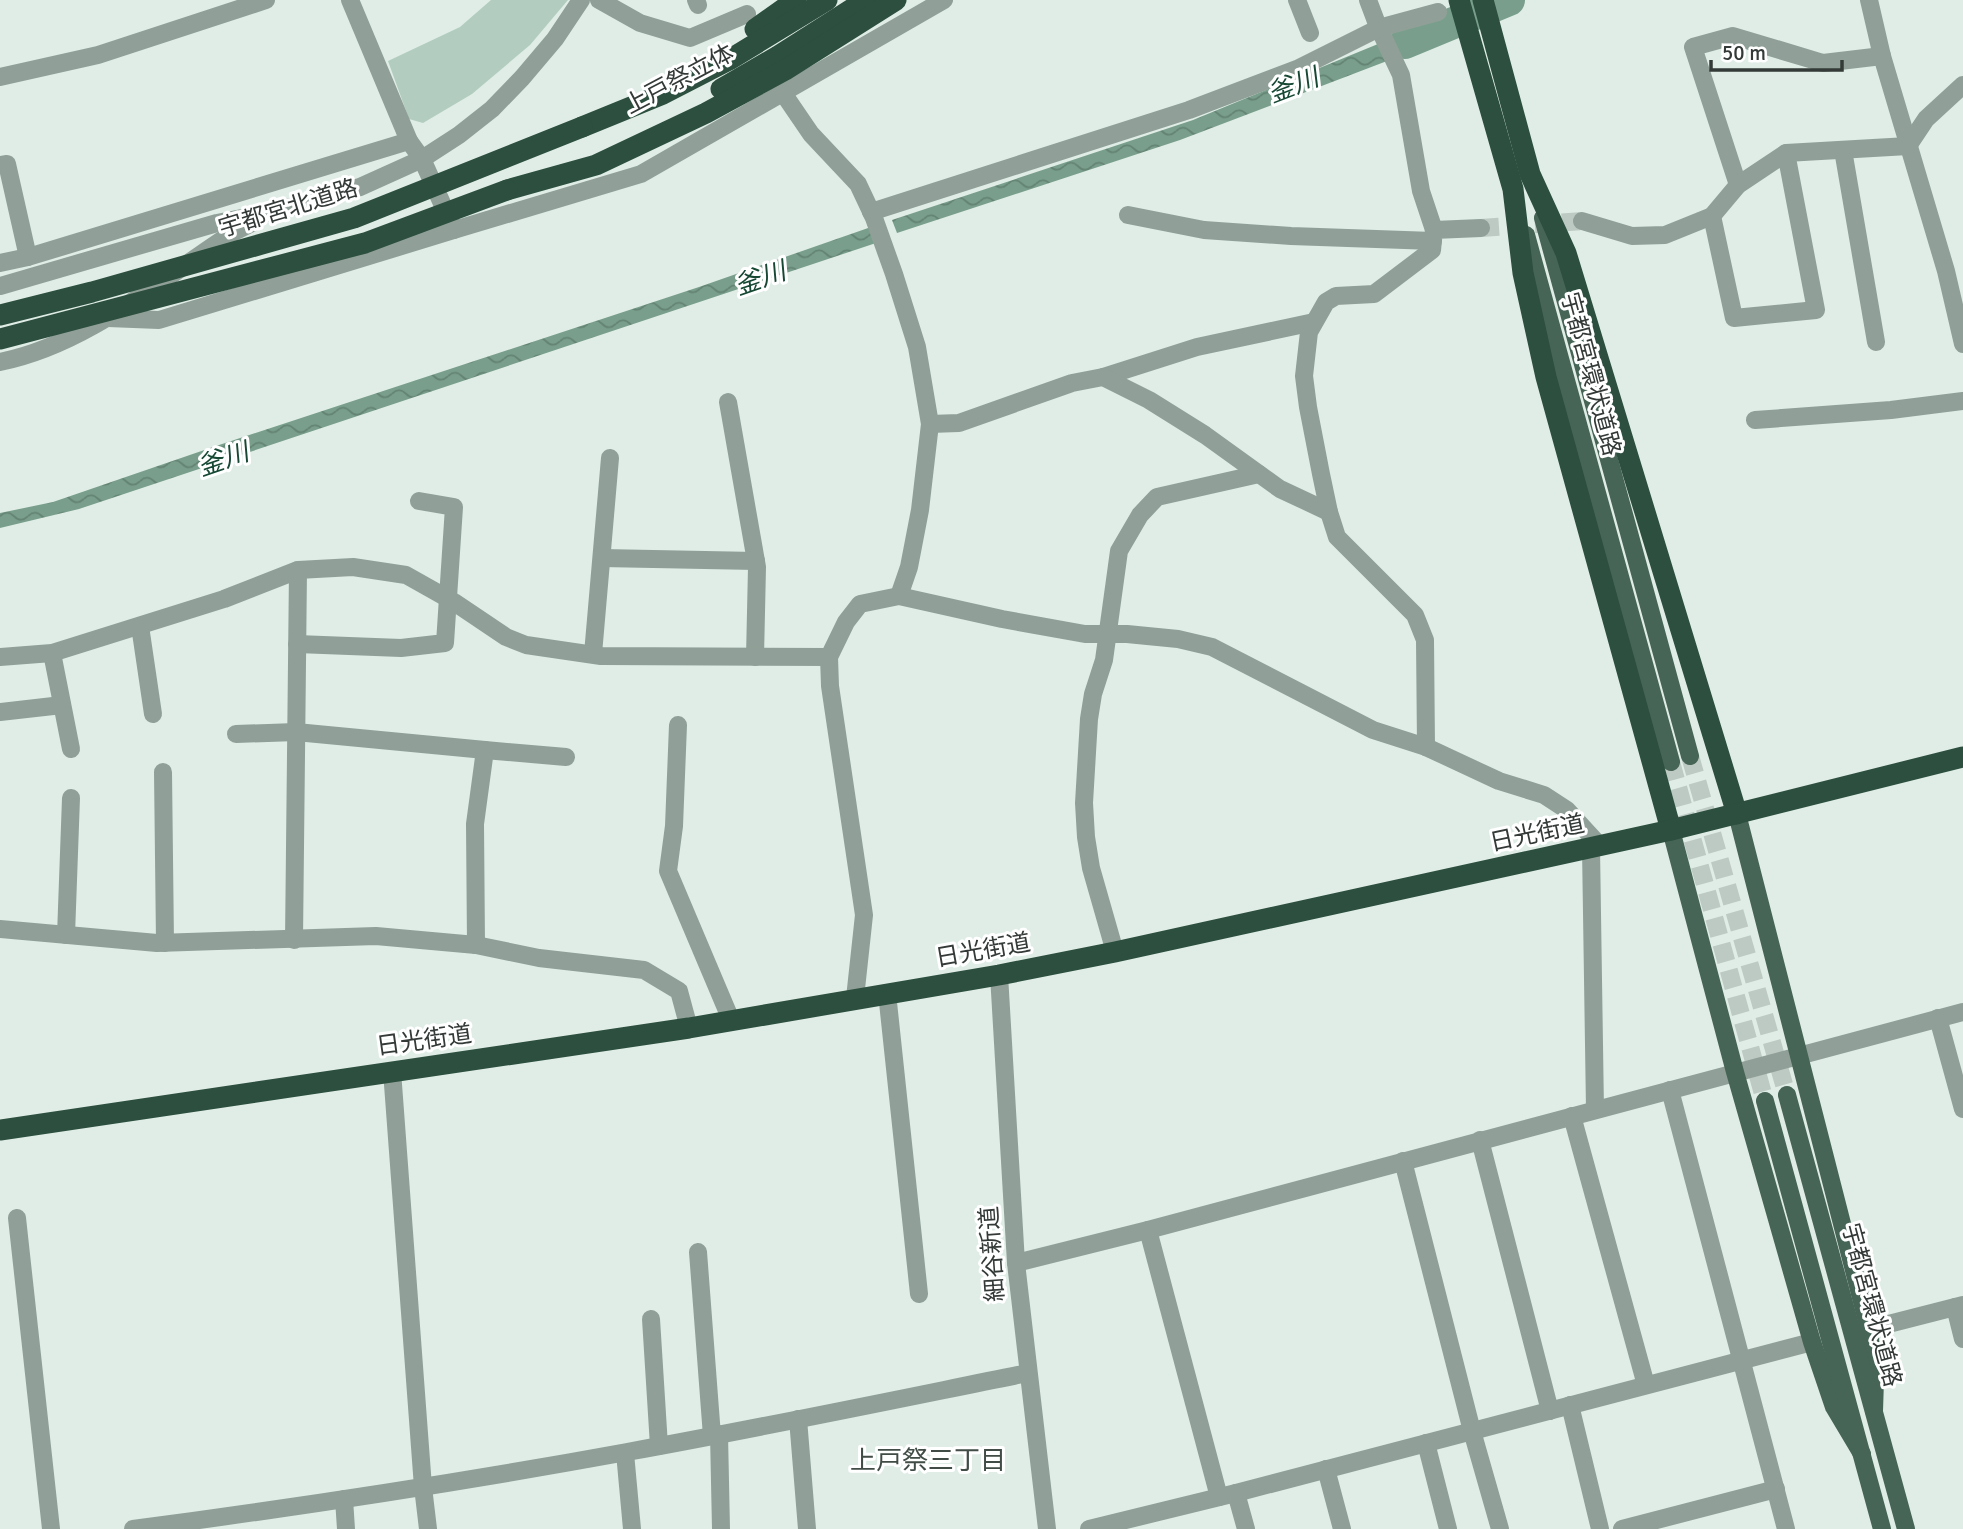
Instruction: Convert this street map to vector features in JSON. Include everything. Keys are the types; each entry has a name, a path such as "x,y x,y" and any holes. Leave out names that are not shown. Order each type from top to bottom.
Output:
{"highway":[{"path":"582,127 761,26 796,0"},
{"name":"上戸祭立体","path":"582,127 663,94 729,60 827,0"},
{"path":"0,339 365,243 508,190 596,166 706,113 785,69 865,7 896,0"},
{"name":"宇都宮環状道路","path":"1459,0 1513,189"},
{"name":"宇都宮環状道路","path":"1483,0 1531,174"},
{"name":"宇都宮北道路","path":"0,315 92,292 354,218 582,127"},
{"path":"1531,174 1566,253 1737,814"},
{"path":"1513,189 1522,273 1546,377 1671,830"},
{"name":"日光街道","path":"0,1130 689,1028 999,975 1596,847 1963,757"}],"main road":[{"name":"宇都宮環状道路","path":"1531,174 1690,756"},
{"name":"宇都宮環状道路","path":"1513,189 1671,762"},
{"path":"1737,814 1869,1329 1875,1381 1874,1411"},
{"path":"1671,830 1735,1072 1812,1342 1834,1407 1862,1454"},
{"name":"宇都宮環状道路","path":"1787,1095 1906,1529"},
{"name":"宇都宮環状道路","path":"1765,1101 1882,1529"}],"street":[{"path":"0,77 98,55 236,5 266,0"},
{"path":"350,0 409,141 422,159 454,230"},
{"path":"0,286 217,223 281,210 360,187 422,159 492,109 555,39 581,0"},
{"path":"599,0 640,23 690,38 747,14"},
{"path":"108,318 159,320 641,174 944,0"},
{"path":"1297,0 1310,33"},
{"path":"1368,0 1401,75 1421,191 1433,235 1432,250 1374,293 1336,296 1326,302 1309,332 1304,376 1329,512 1337,537 1415,615 1425,640 1426,747"},
{"path":"1869,0 1882,56 1946,271 1963,344"},
{"path":"873,215 1189,110 1297,69 1379,28 1437,12"},
{"path":"1738,185 1693,47 1733,37 1823,63 1882,56"},
{"path":"1908,146 1926,119 1963,85"},
{"path":"783,93 811,134 858,184 873,215 917,347 930,424 918,521 909,567 899,596"},
{"path":"0,263 28,257 409,141"},
{"path":"1582,221 1632,236 1665,235 1712,216 1738,185 1786,153 1908,146"},
{"path":"1843,150 1876,342"},
{"path":"1712,216 1734,318 1816,310 1786,153"},
{"path":"0,165 7,164 28,257"},
{"path":"0,362 50,347 81,333 108,318 234,232 281,210"},
{"path":"1128,215 1204,230 1291,236 1433,235 1481,228"},
{"path":"930,424 960,423 1072,383 1103,377 1197,346 1314,322"},
{"path":"1103,377 1149,400 1205,435 1279,489 1329,512"},
{"path":"1755,420 1892,410 1963,401"},
{"path":"728,402 756,561 755,657"},
{"path":"593,654 610,458"},
{"path":"1115,952 1091,868 1084,803 1089,719 1093,694 1104,660 1119,551 1140,515 1157,497 1259,474"},
{"path":"297,643 401,648 445,643 454,507 419,502"},
{"path":"602,558 756,561"},
{"path":"0,657 52,653 224,599 298,570 353,567 406,575 449,599 506,637 526,645 593,654 829,657"},
{"path":"294,940 298,570"},
{"path":"855,998 864,915 830,686 829,657 846,622 860,604 899,596 1085,634 1178,639 1212,647 1373,730 1426,747 1499,781 1544,795 1567,810 1596,847 1595,1110"},
{"path":"140,626 153,714"},
{"path":"52,653 71,749"},
{"path":"0,712 62,705"},
{"path":"678,725 674,826 668,871 731,1020"},
{"path":"236,734 296,732 566,757"},
{"path":"476,945 475,824 485,750"},
{"path":"163,772 165,943"},
{"path":"66,935 71,798"},
{"path":"0,929 165,943 376,936 476,945 539,958 644,970 679,991 689,1028"},
{"name":"細谷新道","path":"999,975 1016,1263 1047,1529"},
{"path":"887,993 919,1294"},
{"path":"1016,1263 1963,1012"},
{"path":"1938,1018 1963,1109"},
{"path":"392,1071 428,1529"},
{"path":"1670,1090 1786,1529"},
{"path":"1572,1116 1646,1385"},
{"path":"1480,1140 1550,1410"},
{"path":"1403,1161 1500,1529"},
{"path":"17,1218 51,1529"},
{"path":"1148,1230 1227,1495 1246,1529"},
{"path":"698,1252 716,1435 721,1529"},
{"path":"1869,1329 1959,1306 1963,1339"},
{"path":"651,1320 659,1446"},
{"path":"1090,1529 1148,1522 1227,1495 1812,1342"},
{"path":"134,1529 231,1523 344,1499 625,1453 1028,1373"},
{"path":"1570,1405 1600,1529"},
{"path":"798,1419 807,1529"},
{"path":"1426,1443 1448,1529"},
{"path":"625,1453 632,1529"},
{"path":"1326,1469 1342,1529"},
{"path":"1622,1529 1776,1489"},
{"path":"344,1499 346,1529"}],"shaded area":[{"path":"491,0 568,0 530,45 472,94 423,123 409,119 388,61 460,27"}],"water":[{"path":"1442,18 1449,38 1401,56 1393,38"},
{"path":"1378,44 1387,61 1180,140 897,233 892,220 1193,120"},
{"path":"871,227 876,243 79,509 0,528 0,513 53,502"}],"waterway":[{"name":"釜川","path":"1405,43 1509,0"}],"tunnel":[{"path":"1481,228 1582,221"},
{"path":"1690,756 1787,1095"},
{"path":"1671,762 1765,1101"}],"district":[{"name":"上戸祭三丁目","path":"928,1460"}]}
